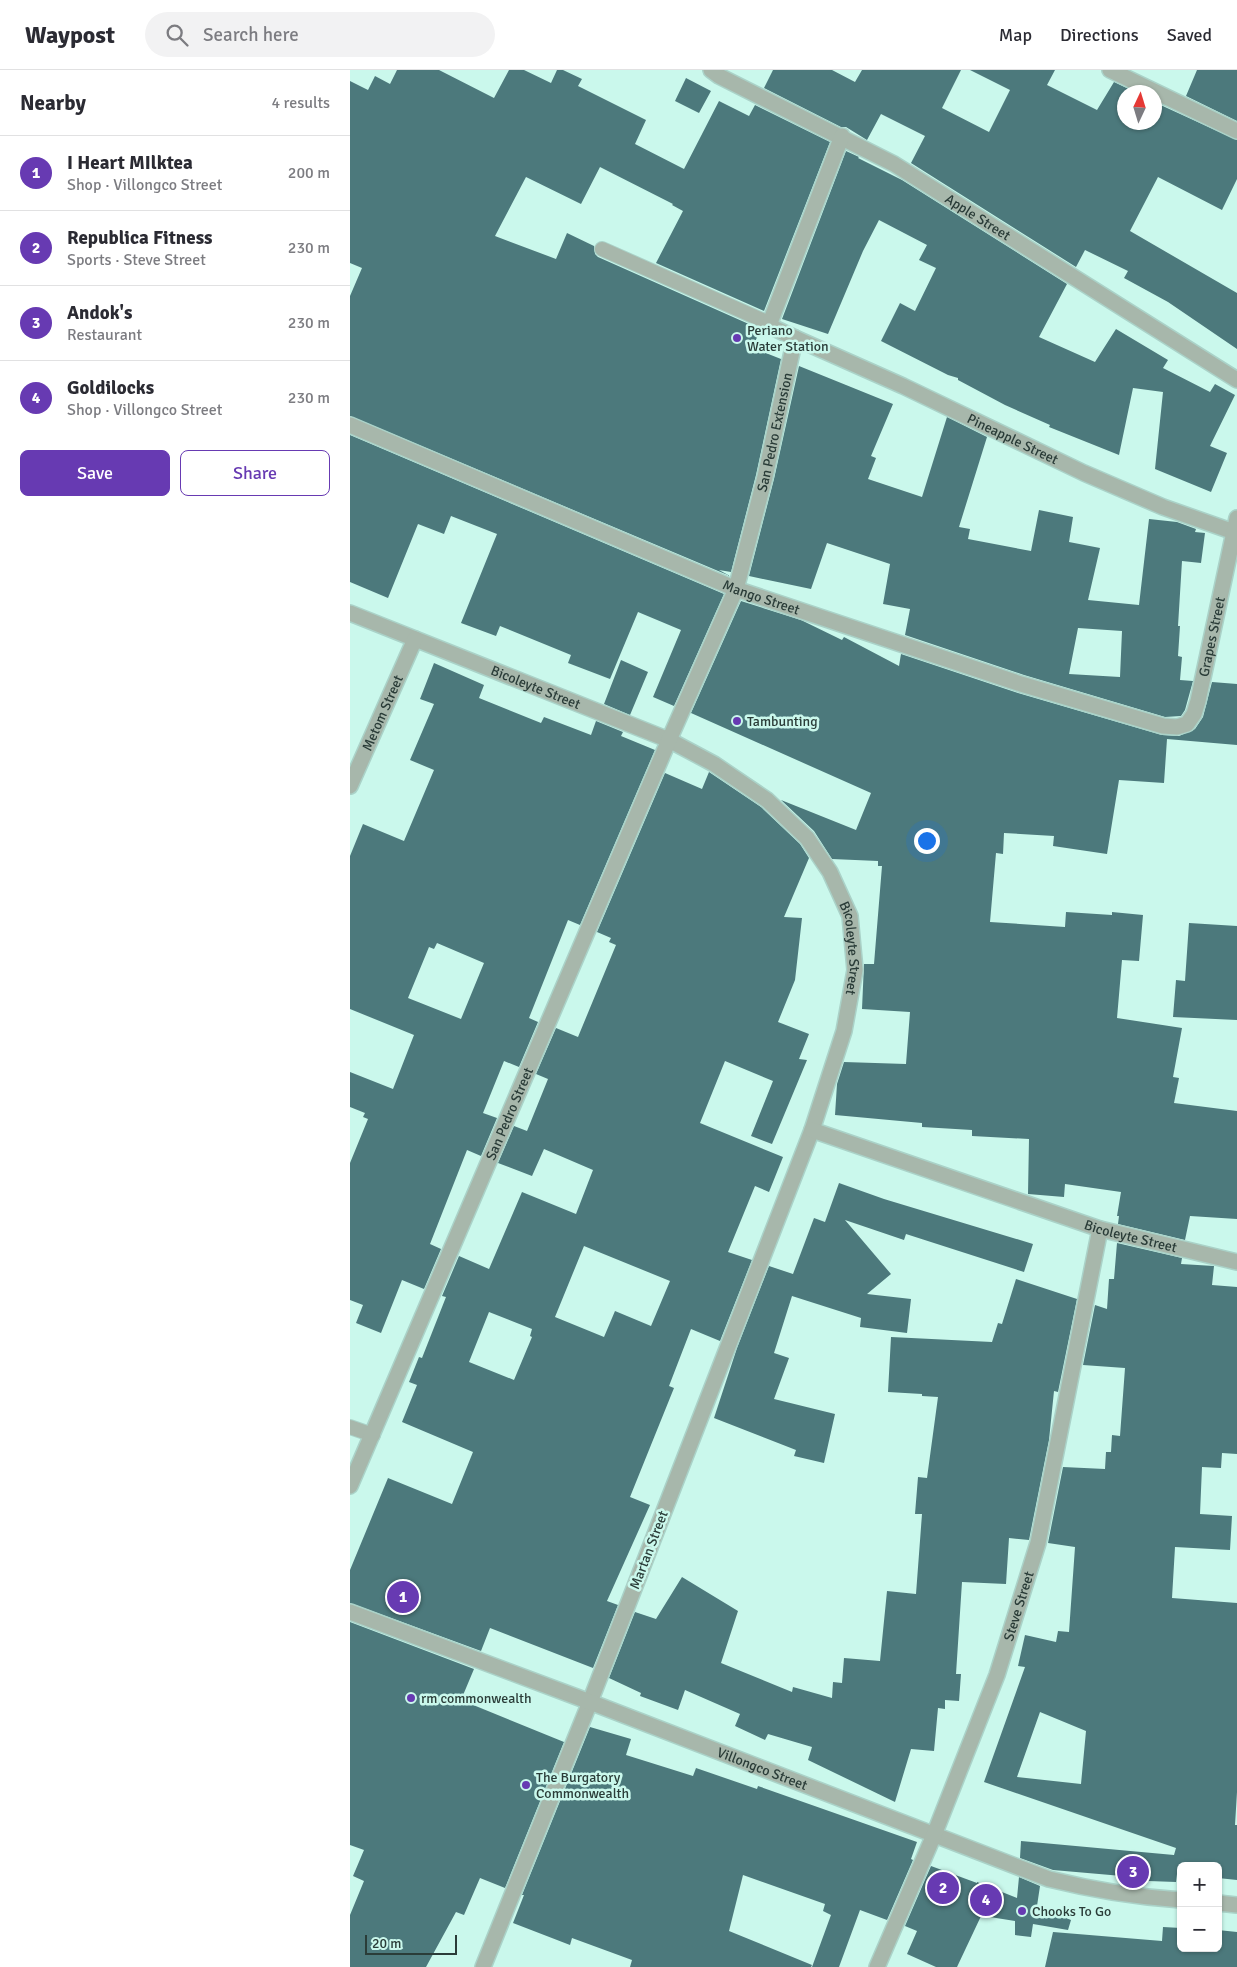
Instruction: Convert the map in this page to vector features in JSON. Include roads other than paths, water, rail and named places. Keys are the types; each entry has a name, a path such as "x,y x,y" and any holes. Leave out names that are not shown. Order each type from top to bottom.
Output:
{"street":[{"name":"Apple Street","path":"711,70 719,76 842,136 894,164 943,193 992,226 1237,380"},
{"path":"1118,72 1237,131"},
{"path":"795,338 774,328 771,324 842,136"},
{"name":"Pineapple Street","path":"795,338 904,386 1093,477 1163,507 1236,525"},
{"name":"San Pedro Extension","path":"669,740 736,589 765,477 795,338"},
{"name":"Mango Street","path":"350,425 736,589 1021,684 1163,726 1177,727 1187,724"},
{"name":"Grapes Street","path":"1187,724 1194,714 1198,701 1236,525"},
{"name":"Bicoleyte Street","path":"350,612 669,740 714,764 767,800 807,838 830,872 850,916 855,970 844,1031 812,1130 1100,1229 1237,1262"},
{"name":"Metom Street","path":"350,786 414,639"},
{"name":"San Pedro Street","path":"350,1486 669,740"},
{"name":"Martan Street","path":"483,1967 590,1702 812,1130"},
{"name":"Steve Street","path":"877,1967 934,1836 997,1675 1038,1543 1100,1229"},
{"name":"Villongco Street","path":"350,1612 590,1702 1049,1879 1095,1891 1177,1900"},
{"path":"1222,1903 1237,1905"}],"lane":[{"path":"602,248 771,324"},
{"path":"350,1426 373,1435"}],"place":[{"name":"Periano Water Station","path":"737,338"},
{"name":"Tambunting","path":"737,721"},
{"name":"I Heart MIlktea","path":"403,1597"},
{"name":"rm commonwealth","path":"411,1698"},
{"name":"The Burgatory Commonwealth","path":"526,1785"},
{"name":"Andok's","path":"1133,1872"},
{"name":"Republica Fitness","path":"943,1888"},
{"name":"Goldilocks","path":"986,1900"},
{"name":"Chooks To Go","path":"1022,1911"}]}
